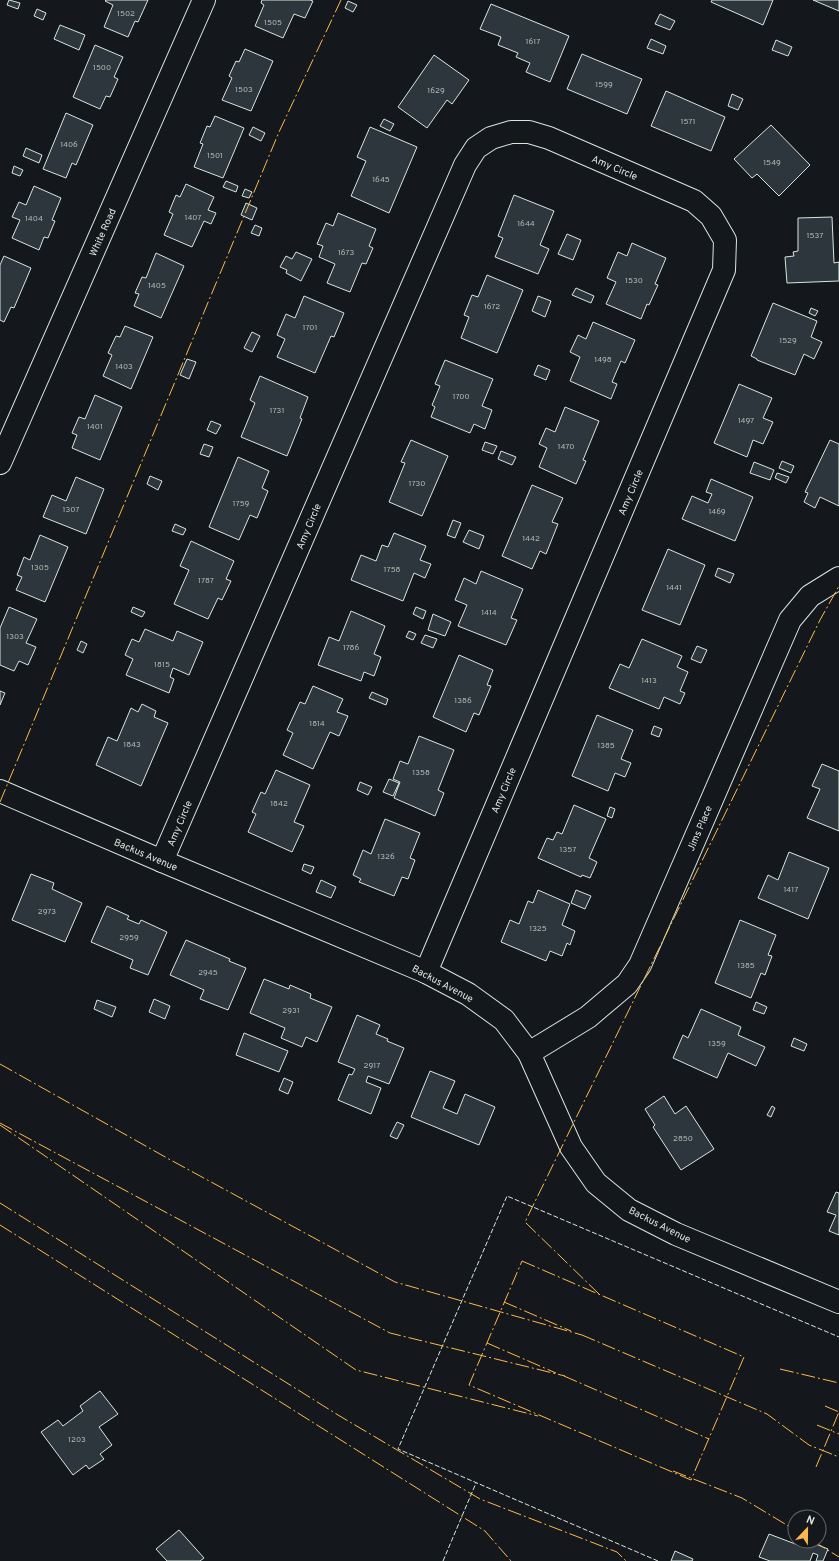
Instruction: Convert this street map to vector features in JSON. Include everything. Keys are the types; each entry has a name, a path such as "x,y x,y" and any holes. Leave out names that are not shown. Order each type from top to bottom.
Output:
{"street":[{"name":"White Road","path":"0,463 204,0"},
{"name":"Amy Circle","path":"162,861 465,165 476,148 491,138 511,132 529,132 549,138 694,201 711,216 725,240 724,270 426,972"},
{"name":"Jims Place","path":"529,1053 588,1017 627,984 640,965 790,620 810,596 839,578"},
{"name":"Backus Avenue","path":"0,791 426,972 468,994 504,1020 529,1053 571,1147 596,1183 629,1210 676,1234 839,1302"}],"building":[{"path":"9,0 20,3 18,9 7,5"},
{"path":"148,0 138,22 135,21 128,37 104,27 113,5 105,1"},
{"path":"262,0 313,1 305,18 294,14 283,38 255,26 264,5 261,3"},
{"path":"712,0 773,0 763,25 711,2"},
{"path":"813,0 839,0 839,11"},
{"path":"348,1 357,5 353,12 345,8"},
{"path":"491,4 569,36 550,82 526,72 530,63 516,57 518,53 498,45 501,37 480,29"},
{"path":"37,9 46,13 43,20 34,16"},
{"path":"660,14 675,21 670,30 655,24"},
{"path":"60,25 85,35 79,50 54,39"},
{"path":"651,39 666,46 663,54 647,48"},
{"path":"776,40 792,47 788,56 772,50"},
{"path":"95,45 123,57 114,77 118,79 110,97 106,96 100,109 73,97"},
{"path":"245,49 273,61 251,111 222,100 232,78 229,76 236,61 239,62"},
{"path":"582,54 642,79 627,114 567,89"},
{"path":"434,55 469,80 452,104 447,100 427,128 398,107"},
{"path":"666,91 725,117 711,151 651,126"},
{"path":"732,94 743,99 738,110 728,106"},
{"path":"66,113 93,125 76,165 72,163 66,178 43,169"},
{"path":"215,116 244,128 223,178 194,167 203,144 200,143 207,126 210,127"},
{"path":"384,119 394,124 390,131 380,126"},
{"path":"771,125 810,165 779,196 757,174 752,178 734,159"},
{"path":"253,127 265,133 261,141 249,135"},
{"path":"370,127 417,147 389,213 351,196 366,161 357,157"},
{"path":"26,148 42,155 39,163 23,156"},
{"path":"14,166 23,170 20,176 12,173"},
{"path":"226,181 238,186 236,192 223,187"},
{"path":"186,184 214,197 208,210 216,213 211,224 204,221 192,247 164,235 173,214 169,212 176,195 180,197"},
{"path":"34,186 61,198 52,220 55,221 48,238 44,237 39,250 12,238 20,220 12,217 19,202 26,205"},
{"path":"245,189 252,192 249,198 242,196"},
{"path":"514,195 554,211 540,245 549,249 538,274 495,257 503,238 498,236"},
{"path":"246,203 257,208 252,220 241,215"},
{"path":"338,213 376,229 369,246 373,248 366,264 362,263 350,292 327,283 335,264 319,257 323,246 317,244 326,223 333,226"},
{"path":"832,217 834,263 839,262 839,281 787,283 785,257 794,256 793,252 798,251 798,218"},
{"path":"255,225 262,228 259,236 251,233"},
{"path":"567,234 581,240 573,260 558,254"},
{"path":"632,243 666,258 655,284 658,285 649,305 647,304 641,319 606,304 616,282 607,278 618,252 627,256"},
{"path":"296,252 312,259 301,281 286,273 287,270 280,267 286,256 292,259"},
{"path":"156,253 184,266 161,318 134,306 139,294 135,293 142,277 146,278"},
{"path":"4,256 31,268 14,308 11,307 4,322 0,320 0,265"},
{"path":"487,275 523,290 497,353 461,338 469,317 464,315 472,295 478,297"},
{"path":"576,288 594,296 591,303 572,295"},
{"path":"304,296 344,313 334,337 331,336 315,373 277,357 285,339 277,335 286,314 295,318"},
{"path":"538,296 551,301 545,317 532,311"},
{"path":"773,303 817,321 811,337 822,342 814,359 804,354 795,375 757,360 751,356"},
{"path":"811,308 818,311 815,316 809,313"},
{"path":"593,322 635,340 625,363 621,361 612,382 617,384 611,399 570,381 580,357 570,352 578,335 586,339"},
{"path":"125,326 153,337 131,389 103,376 112,355 108,353 116,336 120,337"},
{"path":"252,332 260,336 252,352 244,348"},
{"path":"187,359 196,362 189,379 180,375"},
{"path":"445,360 493,379 482,406 492,410 485,429 474,424 470,433 431,417 435,407 432,405 440,386 435,384"},
{"path":"538,365 550,370 546,380 534,375"},
{"path":"260,376 308,397 300,418 302,419 287,456 241,437 255,403 250,400"},
{"path":"739,384 772,398 763,418 773,422 763,444 753,440 747,457 714,443"},
{"path":"95,395 122,407 100,460 72,448 77,435 72,433 79,417 85,419"},
{"path":"565,407 599,421 583,460 586,461 576,484 539,467 547,448 539,444 546,428 555,432"},
{"path":"211,421 221,425 216,434 207,430"},
{"path":"411,440 448,456 422,516 389,502 405,463 401,462"},
{"path":"830,440 839,444 839,506 820,497 815,508 804,502 808,493 805,492"},
{"path":"485,442 497,446 493,454 482,450"},
{"path":"204,444 213,447 209,457 200,454"},
{"path":"501,451 516,457 512,465 498,459"},
{"path":"238,457 269,471 262,488 268,491 257,518 250,515 239,540 209,527"},
{"path":"782,461 794,466 791,473 779,468"},
{"path":"754,462 774,470 770,480 750,473"},
{"path":"777,473 789,477 786,483 775,478"},
{"path":"150,476 162,481 158,490 147,484"},
{"path":"76,477 104,489 86,534 43,517 52,495 66,501"},
{"path":"711,479 753,497 735,541 682,519 692,496 708,503 712,494 706,492"},
{"path":"532,485 563,498 552,522 558,524 546,554 540,551 532,569 502,556"},
{"path":"453,520 461,523 455,538 447,535"},
{"path":"175,524 186,529 183,535 172,531"},
{"path":"469,530 484,536 479,549 463,542"},
{"path":"394,533 426,546 420,560 431,564 425,578 414,573 403,601 351,580 361,555 376,561 382,545 388,547"},
{"path":"40,535 68,547 45,602 16,590 22,577 17,575 24,557 30,560"},
{"path":"191,541 234,561 226,579 231,581 222,600 218,598 208,619 174,604 189,570 180,566"},
{"path":"668,549 705,565 680,625 642,610"},
{"path":"718,568 734,574 730,583 715,576"},
{"path":"481,571 523,589 511,618 517,620 506,645 458,626 467,605 455,600 464,578 476,584"},
{"path":"9,607 37,619 26,643 36,647 28,665 19,661 14,671 0,665 0,628"},
{"path":"133,607 145,612 142,617 131,612"},
{"path":"416,607 426,611 423,619 413,614"},
{"path":"351,611 385,626 374,654 381,657 374,676 364,672 361,681 318,665 329,637 339,641"},
{"path":"433,614 451,622 445,636 428,630"},
{"path":"145,629 173,641 177,631 203,642 189,675 173,668 170,677 174,679 169,693 126,675 133,659 125,655 132,639 139,642"},
{"path":"409,631 416,634 413,640 406,637"},
{"path":"425,635 437,639 433,648 421,643"},
{"path":"642,639 682,656 677,667 688,672 680,691 685,693 680,704 664,697 659,709 609,688 620,664 629,668"},
{"path":"81,641 87,644 83,653 77,650"},
{"path":"697,646 707,650 701,663 691,659"},
{"path":"459,655 493,670 487,685 491,686 479,715 474,713 466,732 433,717"},
{"path":"313,686 343,699 337,712 348,716 339,736 330,732 313,769 283,755 293,733 287,730 300,702 305,704"},
{"path":"0,691 5,693 0,705"},
{"path":"372,692 388,699 386,705 369,698"},
{"path":"142,704 156,711 154,717 168,723 141,786 96,765 108,737 117,741 131,708 138,712"},
{"path":"597,715 633,730 621,759 631,763 625,777 615,773 608,791 572,776"},
{"path":"654,726 662,729 659,737 651,734"},
{"path":"419,736 454,750 438,790 444,793 435,816 394,798 400,782 393,779 400,761 408,764"},
{"path":"822,764 839,771 839,831 807,818 820,789 812,786"},
{"path":"276,770 310,785 294,822 304,826 292,852 248,832 256,814 252,812 261,792 265,794"},
{"path":"389,779 399,783 393,796 383,792"},
{"path":"360,782 372,787 368,795 357,790"},
{"path":"574,805 606,819 589,858 597,862 590,878 582,875 581,877 538,858 547,838 553,840 557,832 562,834"},
{"path":"610,807 615,809 612,818 607,816"},
{"path":"385,819 420,833 410,858 415,860 408,879 402,877 394,896 359,882 361,879 353,875 363,850 371,854"},
{"path":"789,852 829,868 808,919 758,898 768,875 778,880"},
{"path":"304,864 314,867 311,874 302,870"},
{"path":"31,874 54,883 52,889 82,903 65,942 12,920"},
{"path":"321,880 336,887 331,898 316,892"},
{"path":"538,890 570,904 562,925 575,931 570,945 567,943 562,956 550,951 546,961 501,942 510,920 519,924 528,901 533,903"},
{"path":"576,890 591,896 585,909 571,903"},
{"path":"107,906 129,916 127,919 139,924 141,920 167,932 148,975 130,968 133,960 91,942"},
{"path":"740,920 776,935 768,955 772,956 765,975 761,973 751,998 715,983"},
{"path":"186,940 230,959 229,961 246,968 228,1010 200,999 204,990 170,975"},
{"path":"264,979 289,989 290,985 311,994 310,998 332,1007 317,1042 306,1037 302,1047 281,1038 285,1028 250,1013"},
{"path":"154,999 170,1006 165,1019 149,1012"},
{"path":"97,1000 116,1007 112,1017 94,1009"},
{"path":"756,1002 767,1007 764,1014 753,1010"},
{"path":"701,1009 741,1027 738,1035 765,1047 756,1066 728,1053 717,1078 673,1058 683,1035 688,1038"},
{"path":"357,1015 380,1025 376,1034 388,1039 387,1041 404,1048 389,1084 368,1076 366,1082 381,1088 371,1114 338,1100 349,1074 352,1075 355,1069 338,1062"},
{"path":"244,1033 288,1051 279,1072 236,1055"},
{"path":"794,1038 807,1044 804,1051 791,1046"},
{"path":"430,1071 455,1081 443,1108 457,1114 465,1094 495,1107 479,1145 411,1117"},
{"path":"284,1078 293,1082 288,1094 279,1090"},
{"path":"664,1096 675,1114 686,1106 714,1149 681,1170 653,1127 655,1125 645,1109"},
{"path":"772,1106 775,1108 771,1117 767,1115"},
{"path":"397,1122 404,1125 397,1139 390,1136"},
{"path":"836,1192 839,1193 839,1235 829,1231 836,1215 827,1212"},
{"path":"100,1391 118,1414 99,1427 112,1445 100,1454 104,1459 89,1469 86,1465 73,1475 41,1432 58,1420 63,1426 83,1411 80,1406"},
{"path":"179,1530 204,1558 200,1561 167,1561 156,1549"},
{"path":"769,1534 787,1541 787,1549 828,1549 823,1561 816,1561 818,1555 813,1553 810,1561 770,1561 759,1557"},
{"path":"675,1551 693,1559 692,1561 671,1561"}],"fence":[{"path":"658,1561 398,1449 507,1196 839,1337"},
{"path":"443,1561 476,1483"}],"power":[{"path":"0,802 279,132 341,0"},
{"path":"599,1294 525,1222 820,620 839,586"},
{"path":"0,1064 167,1158 395,1282 582,1335"},
{"path":"0,1123 390,1333 565,1376"},
{"path":"0,1125 356,1370 538,1416"},
{"path":"0,1203 338,1415 480,1499 617,1552 626,1561"},
{"path":"0,1225 485,1531 511,1561"},
{"path":"522,1261 744,1357 691,1480 469,1385 522,1261"},
{"path":"504,1302 571,1331"},
{"path":"582,1335 767,1414 809,1445 839,1457"},
{"path":"487,1343 556,1373"},
{"path":"780,1369 839,1383"},
{"path":"564,1376 709,1439"},
{"path":"825,1406 839,1412"},
{"path":"816,1467 839,1412"},
{"path":"817,1425 839,1434"},
{"path":"673,1471 742,1498 787,1525"},
{"path":"826,1549 839,1557"}]}
